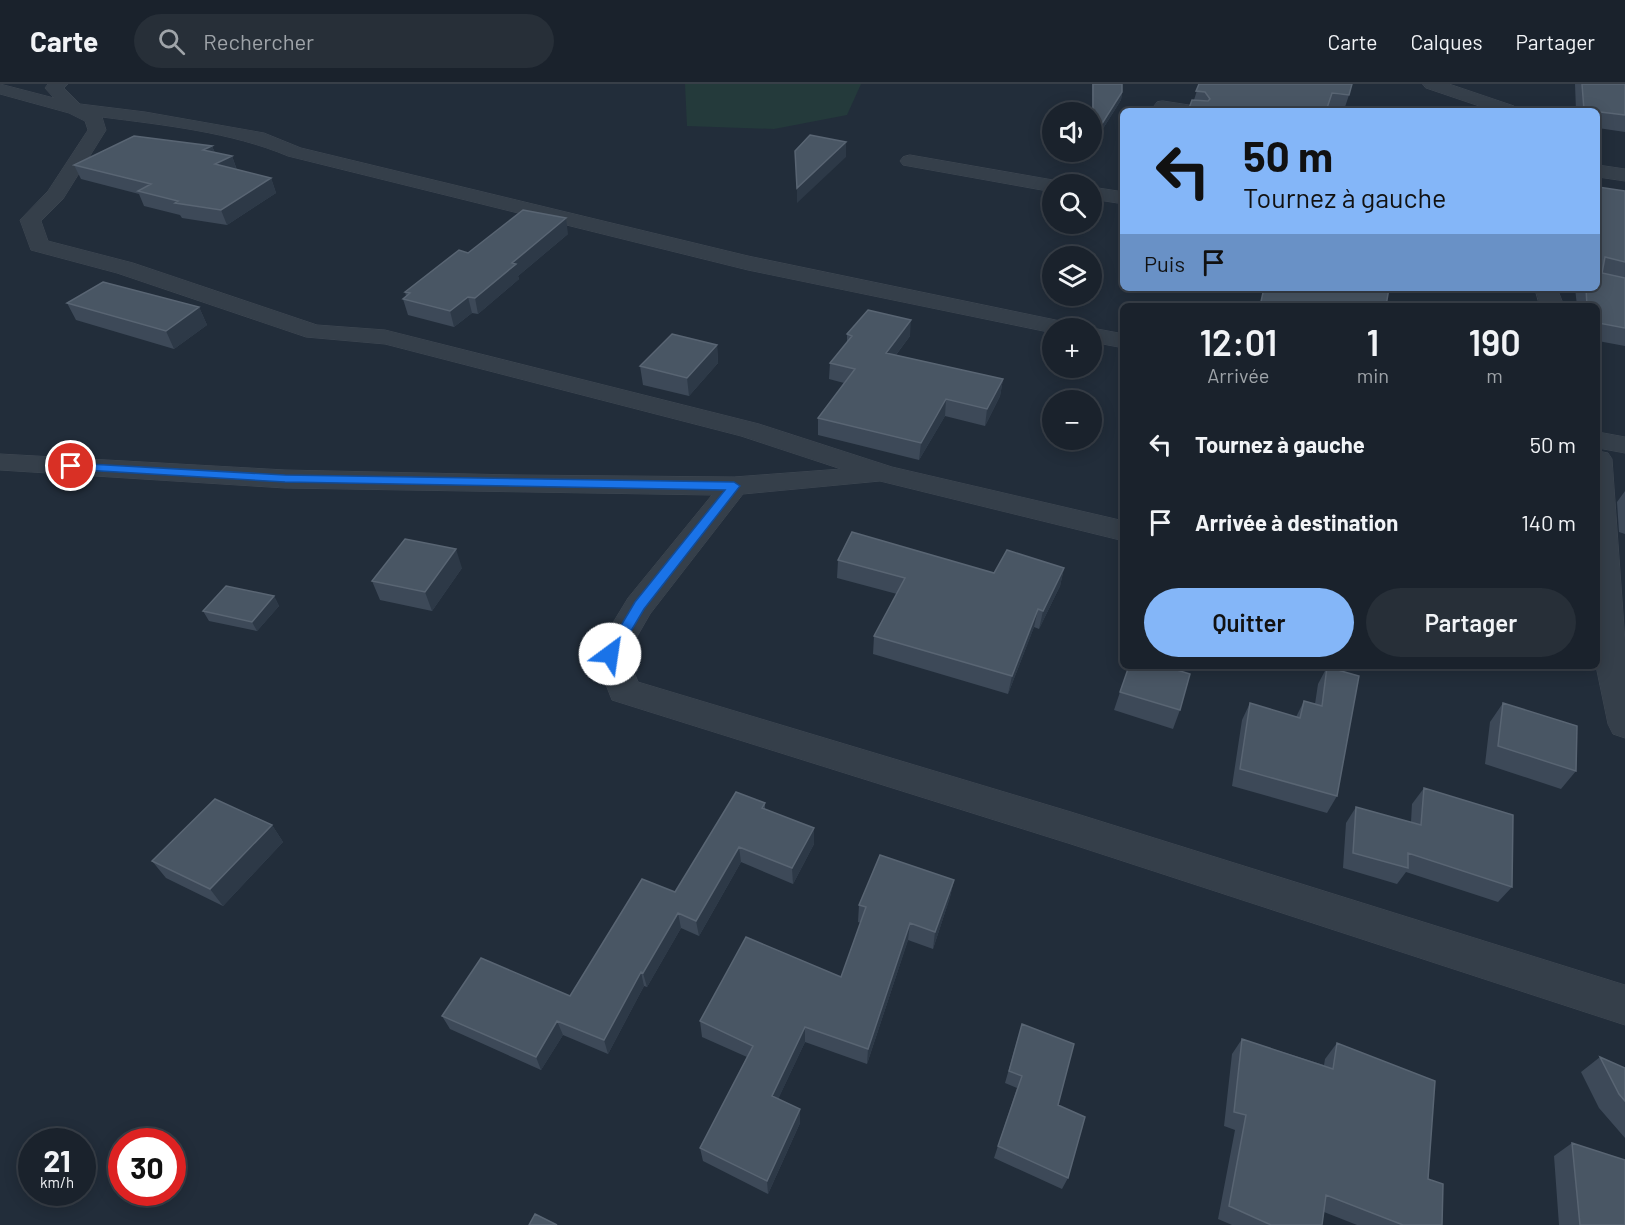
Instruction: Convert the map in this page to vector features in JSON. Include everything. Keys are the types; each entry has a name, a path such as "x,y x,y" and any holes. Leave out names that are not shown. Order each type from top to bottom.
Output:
{"street":[{"path":"59,84 54,88 75,109 93,118 97,130 56,195 30,220 39,245 125,268 314,332 385,337 750,430 885,474 1120,530"},
{"path":"1432,84 1508,105"},
{"path":"0,89 75,109 145,117 264,139 295,152 748,263 1042,324"},
{"path":"1163,106 1176,108"},
{"path":"910,161 1042,184"},
{"path":"1600,171 1625,175"},
{"path":"1102,195 1120,197"},
{"path":"1102,337 1120,340"},
{"path":"1600,440 1625,445"},
{"path":"0,462 285,479 734,486 885,474"},
{"path":"734,486 639,606 610,654 624,691 1071,828 1625,1005"},
{"path":"1600,488 1611,647 1625,724"}],"green space":[{"path":"685,84 861,84 847,115 774,129 687,126"}],"building":[{"path":"1093,84 1122,84 1122,92 1102,124 1102,102 1093,102"},
{"path":"1199,84 1352,84 1349,95 1332,93 1327,108 1189,108 1192,100 1208,101 1210,99 1205,92 1196,91"},
{"path":"1582,84 1625,84 1625,115 1600,112 1600,108 1584,108"},
{"path":"810,135 846,142 797,188 795,151"},
{"path":"134,136 212,146 203,150 232,156 215,164 271,178 221,210 175,203 178,201 138,191 151,184 74,165"},
{"path":"1600,187 1625,191 1625,262 1605,257 1602,273 1625,278 1625,328 1600,323 1600,303 1587,303 1586,291 1600,291"},
{"path":"523,210 566,218 512,263 516,264 475,298 468,297 450,311 403,299 410,293 405,292 459,250 468,253"},
{"path":"103,282 199,307 166,331 67,303"},
{"path":"1263,291 1388,291 1386,303 1261,303"},
{"path":"868,310 911,320 886,353 1003,379 987,409 946,399 921,443 818,418 855,369 830,363 852,336 847,334"},
{"path":"672,334 717,345 687,378 640,366"},
{"path":"852,532 994,573 1007,550 1064,568 1043,611 1038,609 1012,676 874,636 905,578 838,560"},
{"path":"405,539 456,549 425,592 372,581"},
{"path":"226,586 274,596 252,622 203,611"},
{"path":"1128,669 1174,669 1190,674 1180,710 1120,692"},
{"path":"1327,669 1359,676 1337,796 1240,769 1250,703 1300,718 1304,701 1322,706"},
{"path":"1503,703 1577,726 1576,771 1498,746"},
{"path":"1424,788 1513,815 1512,887 1408,853 1408,868 1353,853 1356,807 1421,825"},
{"path":"736,792 765,803 762,808 814,828 792,868 739,847 696,921 678,913 643,973 641,972 604,1040 557,1021 536,1057 442,1016 481,958 570,996 642,879 675,892"},
{"path":"215,799 272,825 210,889 152,861"},
{"path":"880,855 954,880 935,932 910,923 868,1049 805,1027 772,1096 800,1109 767,1181 700,1148 753,1046 700,1021 746,937 841,977 866,907 859,905"},
{"path":"1022,1024 1074,1044 1058,1105 1085,1117 1068,1178 998,1146 1022,1076 1009,1071"},
{"path":"1242,1039 1333,1069 1337,1043 1435,1081 1428,1179 1443,1184 1442,1225 1403,1225 1326,1195 1322,1225 1271,1225 1229,1206 1246,1115 1234,1112"},
{"path":"1600,1057 1625,1068 1625,1101 1619,1094"},
{"path":"1572,1143 1625,1160 1625,1225 1580,1225"},
{"path":"535,1214 557,1225 529,1225"}],"route":[{"path":"71,466 285,479 734,486 639,606 610,654"}]}
